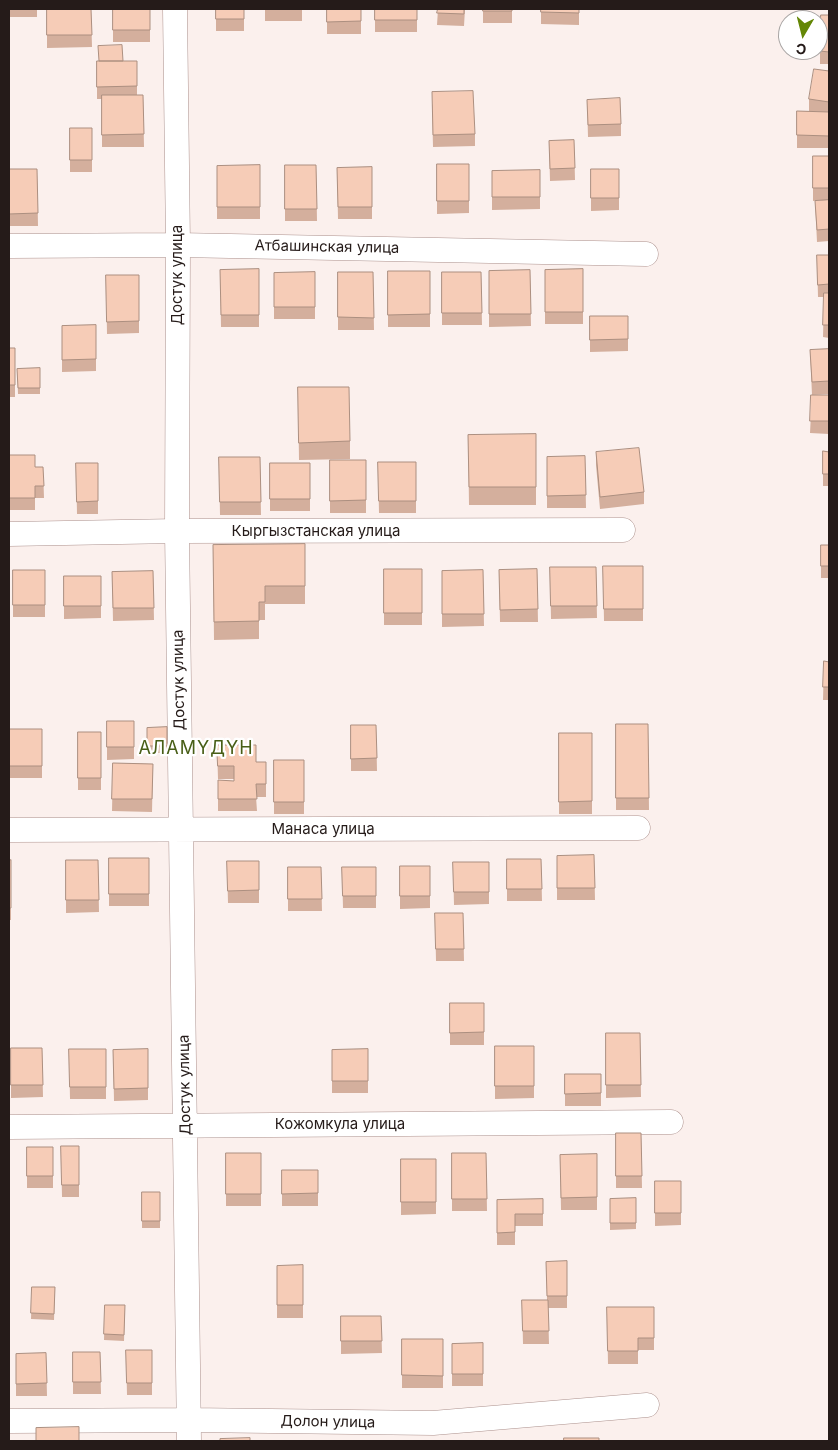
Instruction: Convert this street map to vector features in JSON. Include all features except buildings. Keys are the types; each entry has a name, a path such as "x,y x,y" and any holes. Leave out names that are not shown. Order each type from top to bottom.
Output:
{"street":[{"name":"Достук улица","path":"175,9 178,245 178,532 189,1431"},
{"name":"Атбашинская улица","path":"9,246 178,245 646,254"},
{"name":"Кыргызстанская улица","path":"9,534 623,530"},
{"name":"Манаса улица","path":"9,830 638,828"},
{"name":"Кожомкула улица","path":"9,1127 671,1122"},
{"name":"Долон улица","path":"9,1421 189,1431 434,1423 646,1406"}],"district":[{"name":"АЛАМҮДҮН","path":"196,749"}]}
